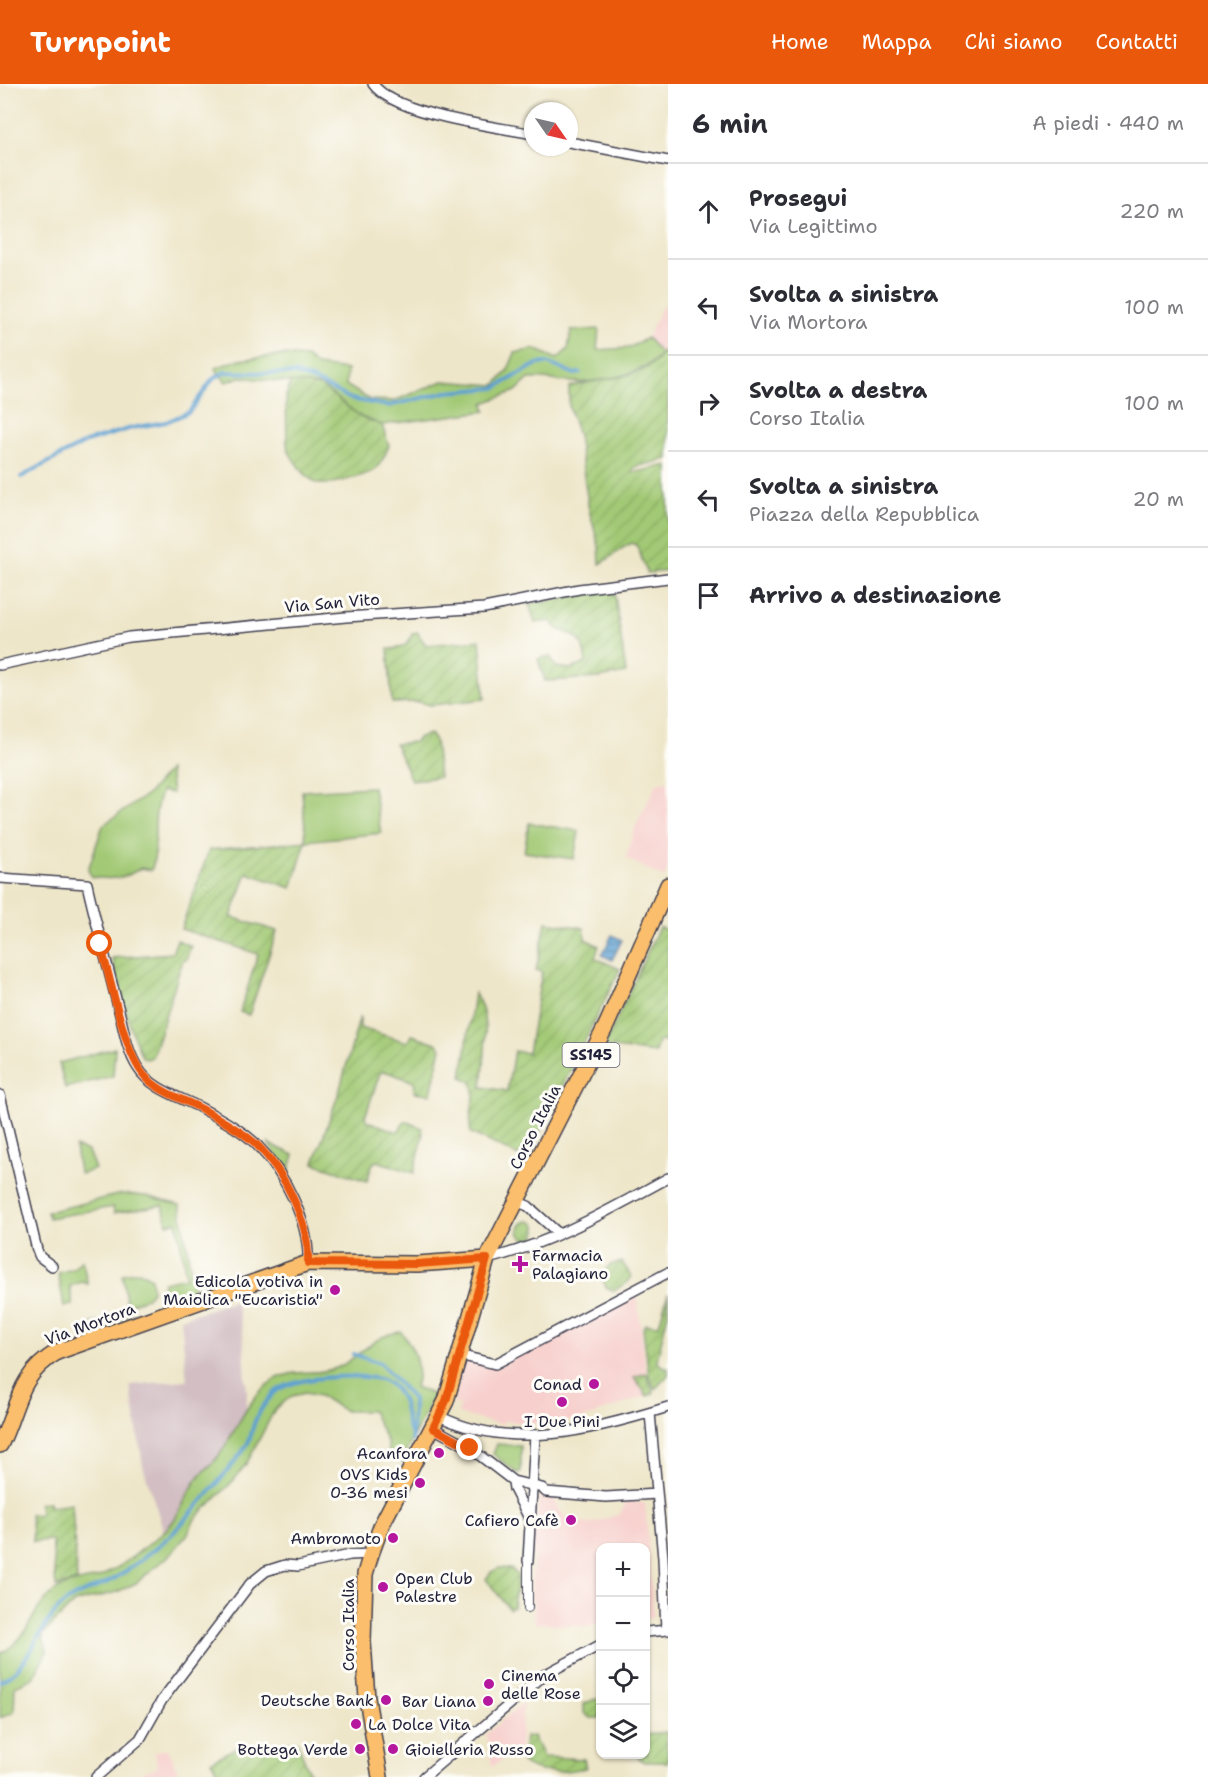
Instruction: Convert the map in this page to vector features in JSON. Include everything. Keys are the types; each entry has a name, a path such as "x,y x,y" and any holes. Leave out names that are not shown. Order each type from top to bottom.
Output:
{"main road":[{"name":"Corso Italia","path":"380,1777 367,1698 363,1642 365,1574 371,1554 382,1524 436,1422 459,1355 487,1259 607,1024 668,885"},
{"name":"Via Mortora","path":"0,1446 24,1383 36,1367 57,1352 308,1263 417,1264 487,1259"}],"street":[{"path":"373,84 379,93 408,108 524,132"},
{"path":"578,144 668,161"},
{"name":"Via San Vito","path":"0,665 129,637 346,617 484,609 579,589 668,578"},
{"path":"0,879 87,884 100,944 124,1032 138,1068 152,1083 205,1111 255,1143 276,1168 301,1218 309,1251 308,1263"},
{"path":"0,1095 37,1250 40,1257 52,1266"},
{"path":"487,1259 512,1253 604,1213 668,1178"},
{"path":"518,1202 528,1206 558,1233"},
{"path":"459,1355 495,1364 667,1273"},
{"path":"436,1422 480,1430 557,1435 668,1407"},
{"path":"650,1413 667,1630 650,1632"},
{"path":"436,1422 471,1444 513,1480 542,1488 546,1492 606,1497 657,1494"},
{"path":"471,1444 480,1430"},
{"path":"528,1608 528,1561 535,1435"},
{"path":"513,1480 514,1489 530,1520"},
{"path":"96,1777 140,1739 172,1686 250,1584 266,1571 285,1565 298,1566 350,1555 371,1554"},
{"path":"424,1777 544,1675 596,1647"}],"shaded area":[{"path":"668,305 668,346 661,354 647,338 661,308"},
{"path":"668,781 668,869 664,878 626,858 635,828 657,783"},
{"path":"637,1295 646,1373 654,1393 582,1419 551,1425 503,1421 502,1425 458,1414 460,1405 453,1403 464,1359 496,1367"},
{"path":"236,1301 243,1333 246,1412 221,1454 196,1480 183,1507 164,1532 143,1466 130,1385 187,1380 181,1318"},
{"path":"539,1497 555,1498 556,1505 563,1514 575,1521 589,1524 620,1514 626,1502 645,1503 648,1543 596,1543 596,1625 589,1624 590,1627 535,1623 533,1601 530,1601 534,1553 531,1553 534,1519 536,1519"},
{"path":"650,1566 654,1617 650,1618"},
{"path":"523,1703 520,1747 492,1767 486,1734"},
{"path":"168,1748 180,1777 129,1777 158,1767 154,1753"}],"green space":[{"path":"599,329 597,350 629,348 647,338 661,354 640,369 610,378 579,382 529,379 516,391 484,403 486,411 382,425 361,417 321,386 240,377 226,382 215,368 238,360 283,355 306,357 317,366 347,370 346,385 370,400 394,401 443,381 495,385 507,372 515,353 535,349 557,359 568,349 571,331"},
{"path":"668,346 668,459 635,467 632,473 668,465 668,571 647,573 637,546 632,543 600,564 599,546 589,510 578,436 569,407 569,387 637,372 656,361"},
{"path":"291,382 321,386 361,417 382,425 389,446 383,459 374,470 338,482 319,484 299,468 287,445 286,395"},
{"path":"614,589 626,673 599,678 545,681 538,659 550,656 556,667 571,669 586,663 584,650 576,637 561,631 551,621 535,623 529,604"},
{"path":"417,632 426,645 480,640 485,699 431,705 418,702 392,703 388,649 403,646 412,634"},
{"path":"430,734 435,741 439,777 411,780 395,744 415,742 419,737"},
{"path":"169,770 172,793 162,791 158,801 155,854 151,870 141,868 118,878 92,877 88,870 103,825 148,794"},
{"path":"373,787 381,833 306,841 302,791"},
{"path":"529,823 579,831 574,859 524,852"},
{"path":"306,841 292,888 247,873 231,917 277,931 249,1015 240,1012 258,954 181,929 209,850"},
{"path":"546,922 584,928 585,939 599,946 595,958 620,969 534,1144 536,1146 529,1161 471,1133 470,1120 474,1088 472,1082 462,1077 474,993 480,1002 485,1025 482,1087 507,1091 514,1051 528,1053 542,972 536,970"},
{"path":"659,927 668,931 668,1042 658,1041 655,1053 604,1047"},
{"path":"177,940 191,946 186,960 183,960 152,1057 147,1059 142,1057 131,1030 112,958 172,953"},
{"path":"360,1016 360,1028 407,1042 412,1035 436,1043 441,1048 431,1094 414,1092 415,1082 384,1071 380,1073 365,1117 367,1121 398,1132 405,1121 422,1128 423,1136 414,1173 377,1161 373,1163 367,1181 314,1163 339,1092"},
{"path":"115,1048 113,1076 65,1088 59,1063"},
{"path":"268,1143 294,1155 288,1175"},
{"path":"75,1147 88,1151 95,1169 81,1174 79,1172"},
{"path":"121,1194 145,1196 180,1205 195,1296 150,1311 160,1301 163,1282 186,1277 177,1222 167,1224 163,1205 114,1213 113,1207 49,1218 47,1212"},
{"path":"524,1221 532,1221 537,1226 535,1237 524,1239 519,1234 519,1226"},
{"path":"82,1260 88,1284 82,1282 70,1286 73,1305 64,1306 58,1273 73,1269"},
{"path":"622,1262 631,1276 628,1282 613,1291 606,1287 601,1275 610,1265"},
{"path":"139,1271 151,1278 152,1291 146,1298 127,1305 122,1274"},
{"path":"668,1293 668,1313 657,1360 660,1365 668,1368 668,1375 655,1389 649,1376 643,1328 645,1324 659,1325"},
{"path":"138,1313 90,1333 85,1330 91,1324"},
{"path":"401,1332 416,1358 418,1372 415,1387 434,1395 401,1462 389,1456 388,1444 372,1411 345,1411 320,1396 305,1393 292,1396 275,1409 248,1461 234,1480 195,1519 187,1535 171,1554 136,1583 117,1592 74,1603 42,1635 47,1651 33,1678 15,1686 14,1712 0,1718 0,1654 19,1639 46,1599 55,1591 66,1585 110,1572 167,1528 177,1516 198,1477 217,1458 249,1405 264,1388 288,1374 331,1370 339,1367 375,1341"},
{"path":"646,1373 654,1393 647,1396 634,1377"},
{"path":"497,1444 521,1446 521,1472 517,1473 493,1454"},
{"path":"49,1502 50,1507 72,1504 77,1581 56,1587 52,1540 33,1542 30,1515 40,1514 39,1503"},
{"path":"499,1568 511,1569 518,1575 513,1607 509,1609 486,1579 491,1572"},
{"path":"596,1699 596,1718 590,1718 584,1713 584,1704"},
{"path":"666,1732 668,1762 644,1762 639,1759 650,1759 650,1734"},
{"path":"533,1736 543,1757 584,1759 586,1768 545,1772 522,1763 525,1737"},
{"path":"297,1741 311,1777 222,1777 211,1761 241,1745 266,1746"}],"water":[{"path":"612,935 622,940 612,960 602,955"}],"waterway":[{"path":"21,477 86,442 132,428 166,422 189,412 213,379 225,372 296,374 314,380 351,399 388,406 447,392 495,388 537,364 547,363 575,374 580,373"},
{"path":"353,1354 380,1363 413,1399 412,1441"},
{"path":"0,1681 19,1667 59,1608 77,1596 117,1577 144,1558 175,1531 237,1459 247,1445 261,1409 274,1393 283,1387 325,1378 370,1377 382,1380 399,1394 411,1434"}],"place":[{"name":"Farmacia Palagiano","path":"520,1264"},
{"name":"Edicola votiva in Maiolica \"Eucaristia\"","path":"335,1290"},
{"name":"Conad","path":"594,1384"},
{"name":"I Due Pini","path":"562,1402"},
{"name":"Acanfora","path":"439,1453"},
{"name":"OVS Kids 0-36 mesi","path":"420,1483"},
{"name":"Cafiero Cafè","path":"571,1520"},
{"name":"Ambromoto","path":"393,1538"},
{"name":"Open Club Palestre","path":"383,1587"},
{"name":"Cinema delle Rose","path":"489,1684"},
{"name":"Deutsche Bank","path":"386,1700"},
{"name":"Bar Liana","path":"488,1701"},
{"name":"La Dolce Vita","path":"356,1724"},
{"name":"Bottega Verde","path":"360,1749"},
{"name":"Gioielleria Russo","path":"393,1749"}],"route":[{"path":"100,944 124,1032 138,1068 152,1083 205,1111 255,1143 276,1168 301,1218 309,1251 308,1263 417,1264 487,1259 446,1401 433,1428 470,1448"}]}
